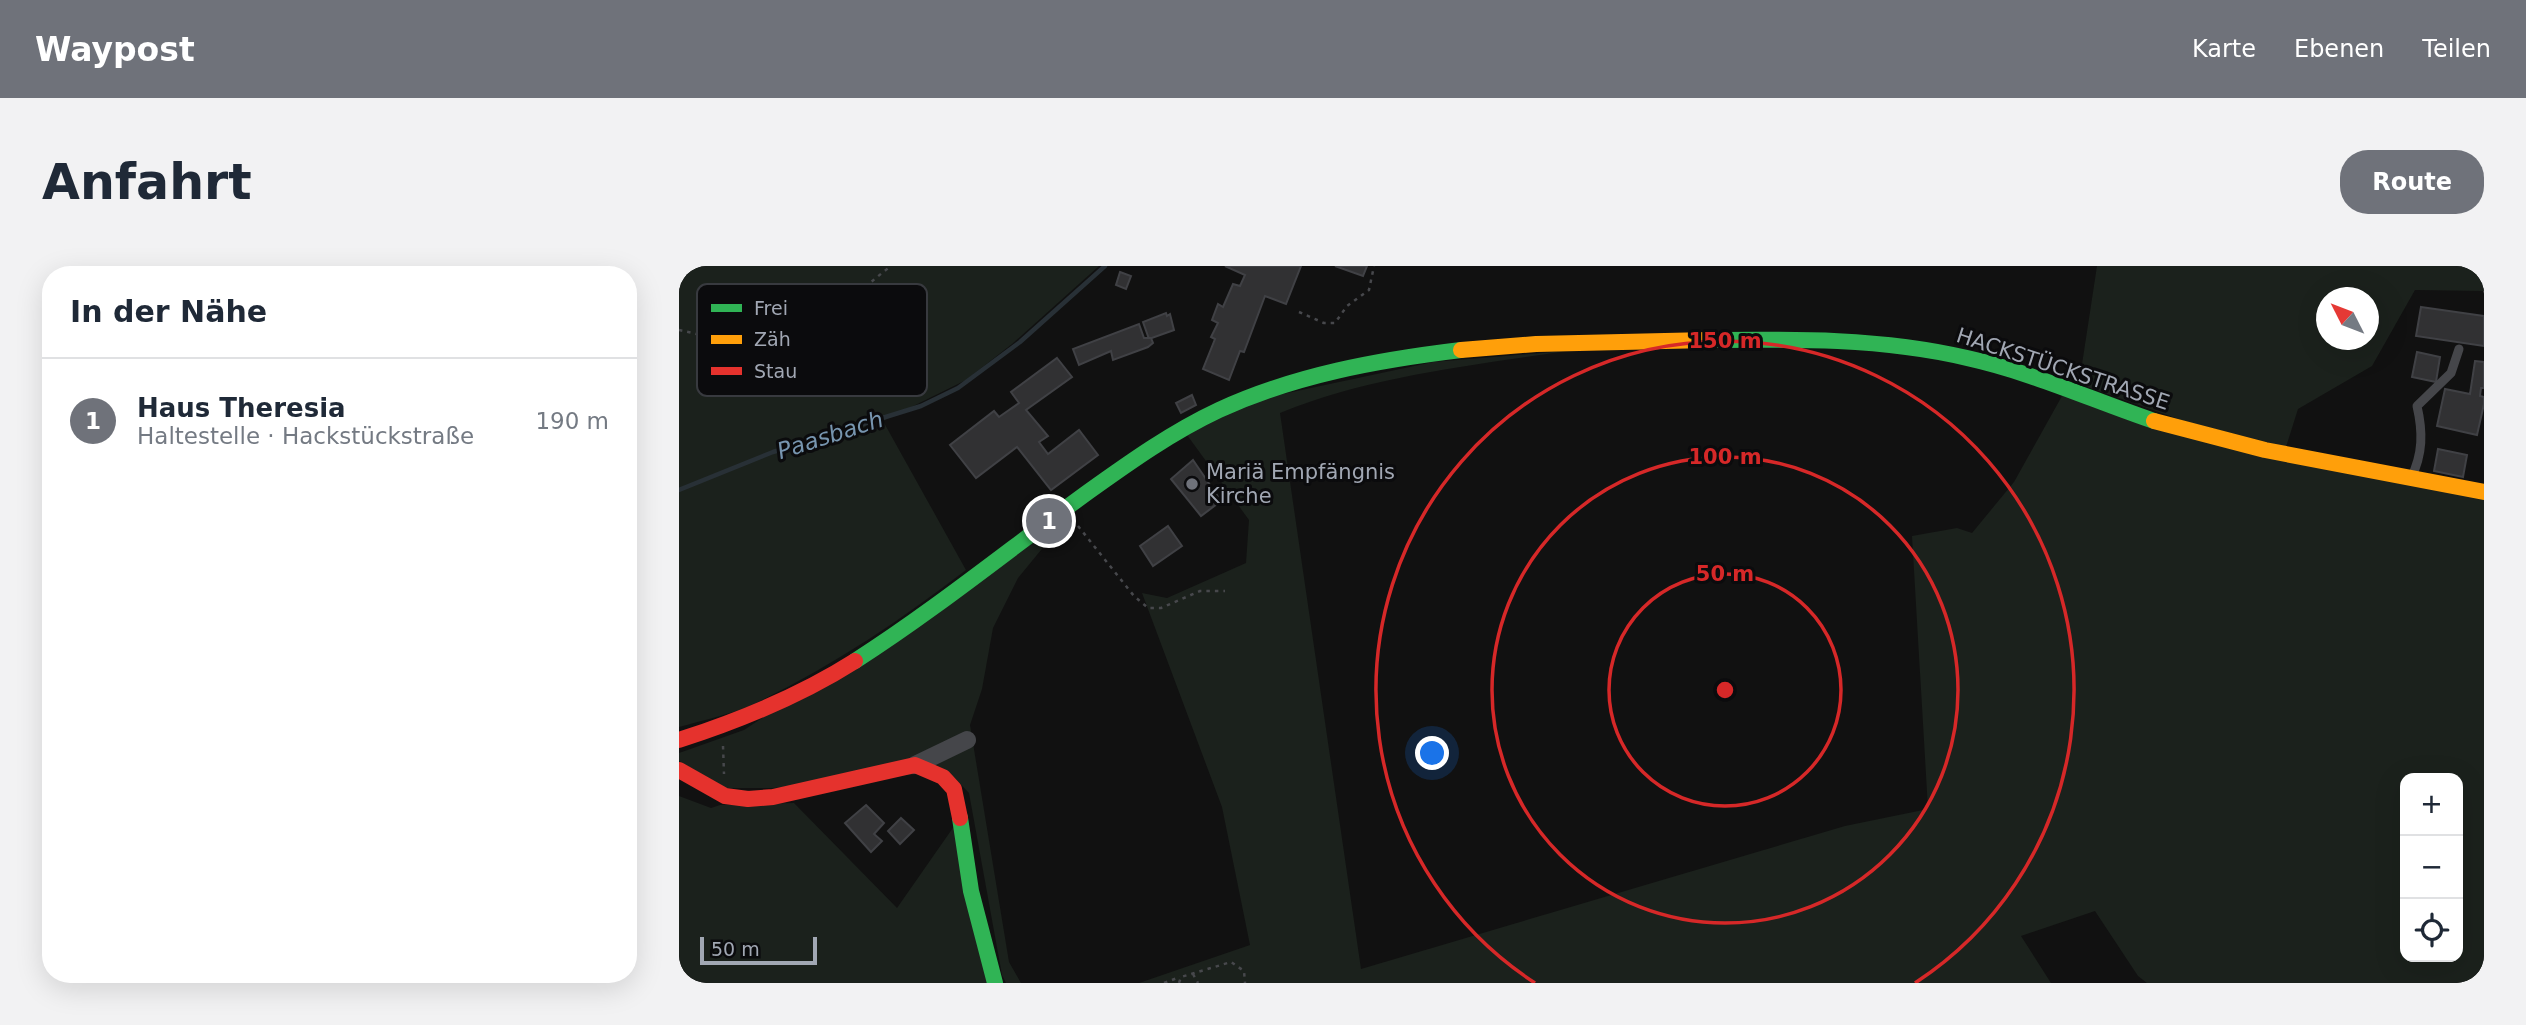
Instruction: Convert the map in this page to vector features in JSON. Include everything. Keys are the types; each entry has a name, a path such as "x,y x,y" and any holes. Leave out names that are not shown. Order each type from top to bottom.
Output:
{"street":[{"name":"HACKSTÜCKSTRASSE","path":"679,740 753,717 850,663 942,603 1065,509 1178,430 1209,414 1301,377 1411,356 1503,344 1563,341 1801,340 1932,349 2051,384 2202,435 2484,492"},
{"path":"679,771 725,796 773,797 915,765 967,740"},
{"path":"915,765 943,777 954,789 971,891 995,983"}],"lane":[{"path":"2410,479 2420,459 2422,427 2417,406 2451,373 2459,349"}],"path":[{"path":"869,284 891,266"},
{"path":"1299,312 1325,323 1335,323 1347,311 1347,306 1369,290 1374,266"},
{"path":"679,331 697,334"},
{"path":"1065,509 1134,596 1147,608 1161,608 1200,591 1225,591"},
{"path":"721,729 725,796"},
{"path":"1164,983 1231,962 1244,971 1245,983"},
{"path":"1193,974 1198,983"},
{"path":"1179,983 1181,977"}],"shaded area":[{"path":"679,266 1099,266 1012,344 966,380 883,421 966,570 891,625 784,689 747,707 679,727"},
{"path":"2097,266 2484,266 2484,291 2415,290 2372,366 2298,409 2286,447 2184,421 2079,384"},
{"path":"1566,351 1385,381 1314,400 1280,413 1361,969 1845,826 1928,809 1912,536 1957,528 1972,533 2014,482 2062,396 2484,496 2484,983 2147,983 2138,976 2095,911 2021,936 2051,983 1139,983 1250,945 1222,807 1142,593 1167,598 1246,563 1249,520 1187,435 1245,402 1433,362"},
{"path":"1069,516 1018,578 993,628 982,689 970,725 1009,962 1021,983 1006,983 1002,975 969,793 948,771 773,788 725,788 679,761 679,753 744,730"},
{"path":"679,796 711,808 720,805 794,803 897,908 957,822 988,983 679,983"}],"building":[{"path":"1225,266 1301,266 1286,304 1265,296 1244,352 1240,351 1229,380 1203,369 1215,339 1211,337 1218,323 1212,320 1218,304 1223,307 1233,284 1240,286 1245,275"},
{"path":"1335,266 1367,266 1363,276"},
{"path":"1120,272 1131,276 1126,289 1116,285"},
{"path":"2421,307 2484,316 2484,346 2416,336"},
{"path":"1166,313 1167,316 1170,314 1174,330 1149,339 1143,322"},
{"path":"1139,324 1144,338 1151,338 1153,343 1148,347 1113,360 1111,351 1079,365 1073,349"},
{"path":"2417,352 2440,357 2436,382 2412,377"},
{"path":"1057,358 1072,377 1026,410 1048,436 1039,442 1048,454 1079,430 1098,455 1051,490 1017,447 976,478 950,445 994,411 999,417 1019,403 1011,392"},
{"path":"2475,361 2484,362 2484,388 2481,388 2480,396 2484,397 2484,404 2477,435 2437,426 2445,389 2470,394"},
{"path":"1192,395 1196,405 1181,413 1176,403"},
{"path":"2438,449 2467,455 2463,477 2434,471"},
{"name":"Mariä Empfängnis Kirche","path":"1193,460 1221,501 1201,516 1171,479"},
{"path":"1168,526 1182,546 1153,566 1140,546"},
{"path":"866,805 884,823 874,834 882,841 871,852 845,823"},
{"path":"901,818 914,830 900,844 888,831"}],"waterway":[{"name":"Paasbach","path":"679,490 773,452 921,406 958,388 1020,342 1105,266"}],"traffic: fast":[{"path":"1708,340 1838,341 1935,351 2015,371 2154,421"},
{"path":"855,661 1120,470 1168,438 1219,410 1307,378 1368,364 1461,350"},
{"path":"960,818 971,891 995,983"}],"traffic: slow":[{"path":"1461,350 1536,344 1708,340"},
{"path":"2154,421 2265,450 2484,492"}],"traffic: jam":[{"path":"679,740 770,706 855,661"},
{"path":"679,770 725,796 748,799 773,797 915,765 943,777 954,789 960,818"}],"place":[{"name":"Mariä Empfängnis Kirche","path":"1192,484"},
{"name":"Haus Theresia","path":"1049,521"}]}
